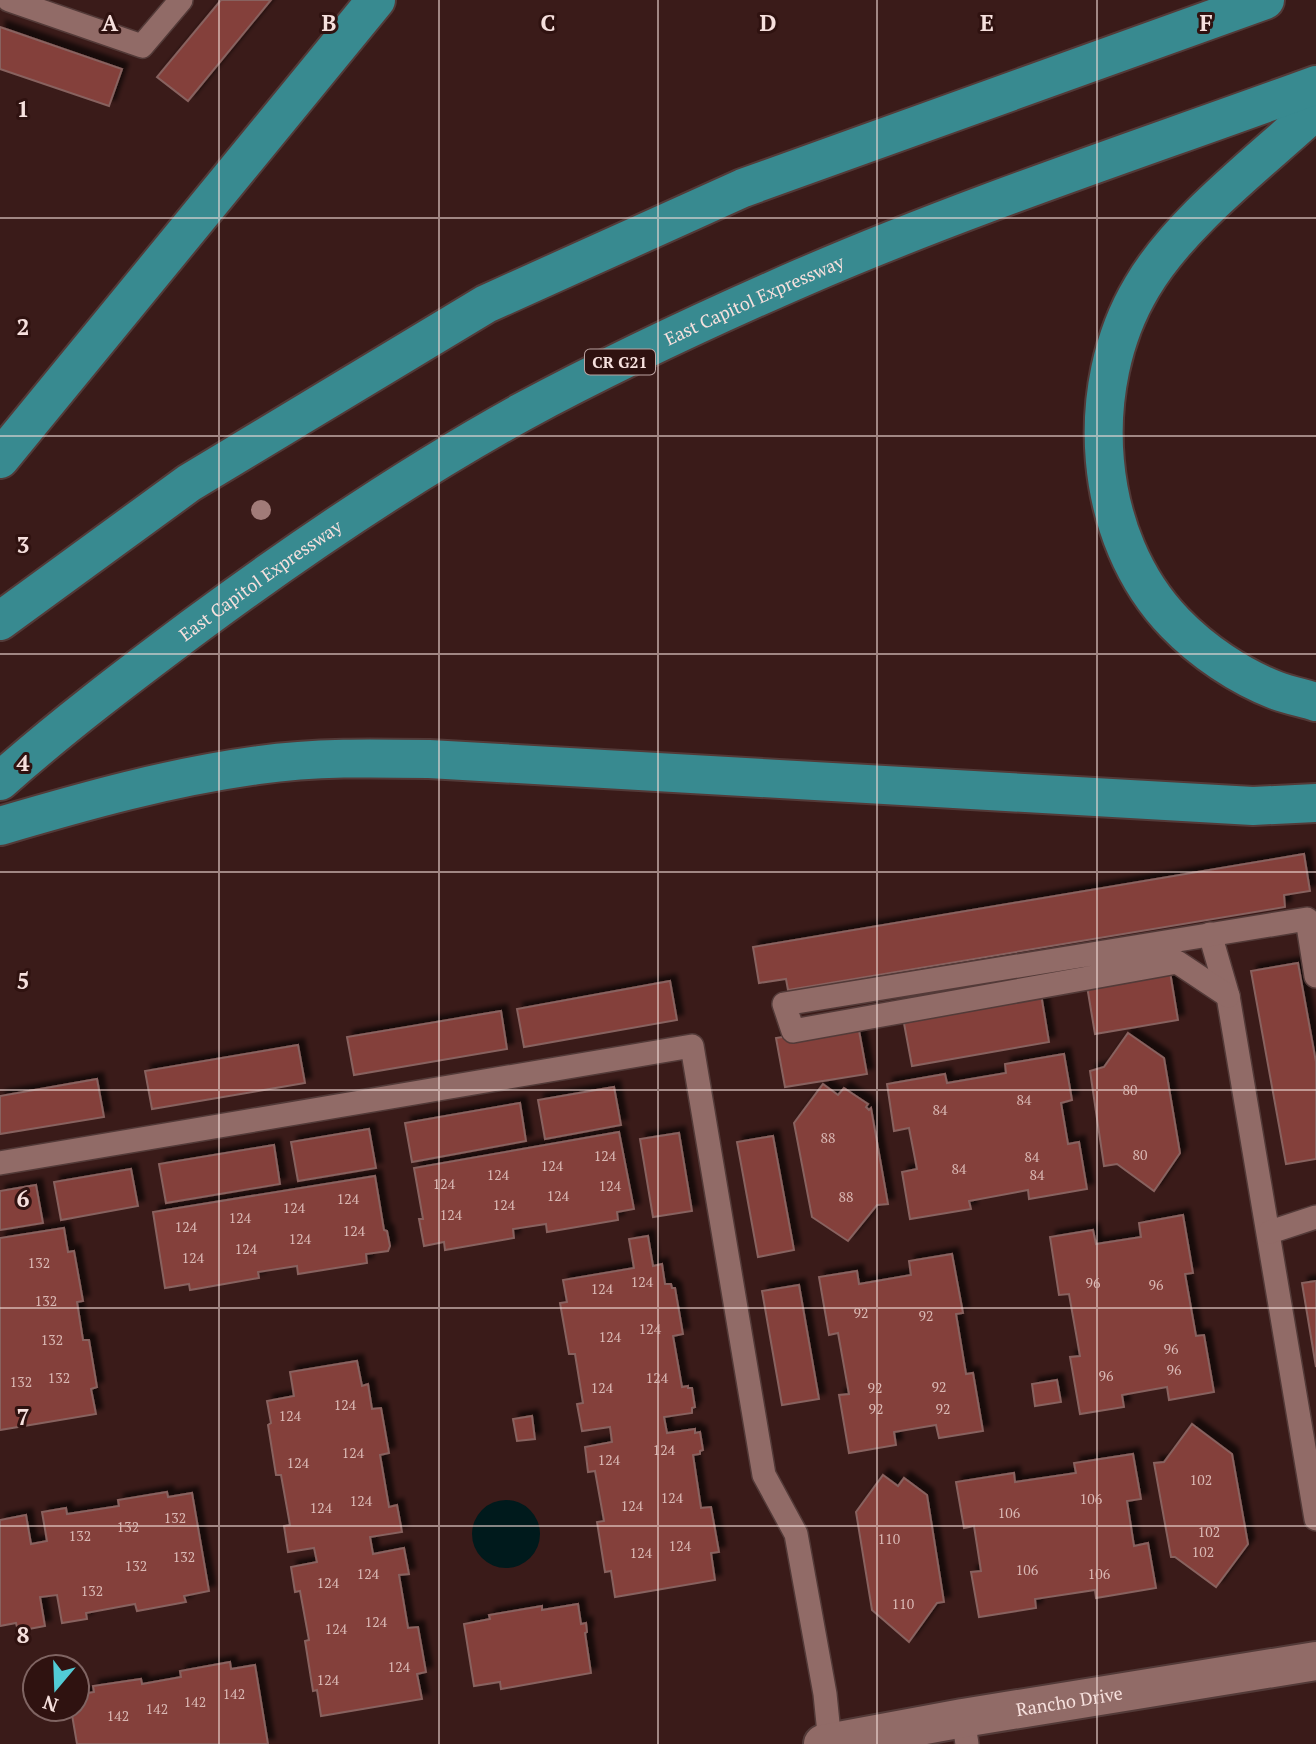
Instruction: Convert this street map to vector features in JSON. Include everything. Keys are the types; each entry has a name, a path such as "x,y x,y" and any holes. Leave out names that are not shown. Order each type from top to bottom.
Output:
{"highway":[{"path":"0,459 376,0"},
{"path":"0,621 189,483 486,304 743,188 1243,2"},
{"name":"East Capitol Expressway","path":"0,781 123,679 256,581 379,498 522,413 651,346 827,268 939,222 1316,85"},
{"path":"1316,110 1180,237 1141,288 1116,351 1105,394 1103,442 1108,492 1121,533 1139,576 1174,622 1218,660 1275,690 1316,702"},
{"path":"0,826 101,797 187,777 260,764 346,758 429,759 1253,806 1316,803"}],"street":[{"name":"Rancho Drive","path":"839,1743 965,1731 1316,1661"}],"lane":[{"path":"9,0 142,46 181,0"},
{"path":"1228,996 1177,962 1127,959 784,1004 793,1031 1127,959 1210,934 1307,919 1316,976"},
{"path":"1210,934 1228,996 1270,1232 1316,1519"},
{"path":"0,1163 692,1046 764,1475 796,1534 825,1694 839,1743"},
{"path":"1270,1232 1316,1217"}],"water":[{"path":"499,1500 513,1500 525,1505 535,1515 540,1534 535,1553 525,1563 513,1568 499,1568 487,1563 477,1553 472,1541 472,1527 477,1515 487,1505"}],"building":[{"path":"221,0 271,0 188,101 157,77"},
{"path":"0,27 122,69 109,106 0,69"},
{"path":"1304,854 1310,891 1284,895 1285,907 788,990 786,979 759,983 753,947"},
{"path":"1298,963 1316,1062 1316,1159 1286,1164 1251,971"},
{"path":"1170,972 1178,1020 1095,1034 1087,986"},
{"path":"670,981 677,1020 524,1047 517,1009"},
{"path":"1041,994 1049,1042 912,1066 903,1018"},
{"path":"501,1011 507,1049 354,1075 347,1037"},
{"path":"858,1025 867,1074 785,1087 776,1038"},
{"path":"1128,1033 1164,1058 1180,1153 1154,1191 1117,1164 1104,1166 1090,1071 1104,1067"},
{"path":"298,1045 305,1083 152,1109 145,1071"},
{"path":"1064,1054 1072,1100 1061,1103 1068,1144 1079,1142 1087,1189 1029,1199 1028,1190 969,1201 971,1209 910,1219 902,1172 917,1169 909,1128 894,1131 887,1084 945,1074 947,1083 1006,1073 1005,1064"},
{"path":"97,1079 104,1117 0,1134 0,1096"},
{"path":"823,1084 838,1095 844,1088 868,1104 866,1107 869,1110 871,1108 888,1204 877,1205 848,1241 812,1217 794,1123"},
{"path":"614,1087 621,1125 545,1139 538,1100"},
{"path":"520,1103 526,1141 412,1162 405,1123"},
{"path":"369,1129 376,1168 298,1181 291,1142"},
{"path":"619,1132 634,1209 617,1212 618,1220 547,1232 546,1224 513,1229 514,1238 445,1250 444,1242 424,1246 419,1219 423,1219 414,1168"},
{"path":"679,1133 692,1211 653,1217 640,1139"},
{"path":"773,1136 794,1250 758,1257 737,1142"},
{"path":"274,1145 280,1184 166,1203 159,1164"},
{"path":"131,1169 138,1206 61,1220 54,1182"},
{"path":"375,1176 384,1230 387,1231 390,1246 388,1251 366,1254 367,1263 298,1274 297,1266 258,1272 259,1278 190,1290 189,1284 165,1288 153,1212"},
{"path":"36,1185 43,1223 0,1230 0,1191"},
{"path":"1183,1215 1193,1273 1185,1274 1196,1336 1204,1335 1214,1392 1169,1400 1167,1387 1122,1395 1124,1407 1080,1414 1070,1357 1080,1356 1069,1294 1059,1295 1050,1237 1093,1230 1096,1244 1141,1237 1139,1223"},
{"path":"64,1228 68,1252 74,1251 83,1301 77,1302 83,1340 89,1340 97,1387 91,1389 96,1414 0,1430 0,1238"},
{"path":"648,1236 653,1266 662,1264 665,1284 671,1284 672,1288 675,1288 683,1334 673,1336 682,1387 692,1388 695,1407 692,1408 692,1413 664,1417 667,1433 695,1429 695,1433 700,1432 703,1450 700,1454 693,1455 701,1508 711,1507 719,1552 711,1553 715,1580 615,1597 611,1571 605,1572 597,1522 604,1521 595,1471 588,1472 585,1447 612,1442 610,1427 582,1431 577,1404 583,1403 575,1354 569,1354 560,1303 567,1302 563,1280 634,1268 629,1239"},
{"path":"952,1254 963,1313 956,1314 966,1374 973,1373 983,1431 939,1438 936,1425 894,1432 896,1445 849,1453 839,1395 849,1394 838,1333 829,1335 819,1277 857,1271 859,1284 911,1275 909,1261"},
{"path":"1316,1281 1316,1367 1302,1283"},
{"path":"799,1285 819,1399 782,1405 762,1291"},
{"path":"357,1361 362,1386 368,1384 372,1409 381,1408 389,1453 380,1455 389,1507 397,1505 402,1532 370,1537 373,1554 404,1548 409,1574 399,1575 408,1628 418,1627 426,1672 417,1674 422,1699 321,1716 317,1690 313,1691 305,1641 309,1640 300,1591 295,1592 291,1567 317,1562 314,1548 288,1552 284,1526 290,1525 281,1475 276,1475 267,1401 294,1396 290,1372"},
{"path":"1057,1380 1061,1402 1035,1406 1032,1384"},
{"path":"532,1416 535,1439 517,1441 513,1419"},
{"path":"1192,1424 1232,1454 1248,1544 1216,1587 1175,1557 1171,1557 1154,1463 1164,1462"},
{"path":"1133,1454 1141,1499 1127,1501 1134,1546 1148,1543 1156,1588 1096,1598 1095,1590 1035,1599 1036,1608 979,1617 971,1572 981,1571 974,1526 964,1528 956,1482 1014,1473 1015,1482 1076,1473 1074,1463"},
{"path":"883,1475 898,1486 904,1478 927,1495 944,1602 937,1603 909,1642 872,1610 856,1512"},
{"path":"167,1492 168,1497 192,1493 209,1591 184,1596 186,1602 137,1611 135,1604 86,1613 87,1619 62,1623 57,1595 40,1597 45,1626 18,1631 16,1623 0,1626 0,1520 26,1515 31,1544 47,1541 42,1512 66,1508 67,1514 119,1506 118,1500"},
{"path":"578,1604 581,1624 586,1623 591,1673 501,1689 500,1682 474,1686 464,1624 490,1619 489,1615 542,1606 542,1610"},
{"path":"230,1662 231,1669 255,1665 268,1744 77,1744 73,1723 91,1723 93,1686 141,1679 142,1684 181,1677 180,1671"}]}
